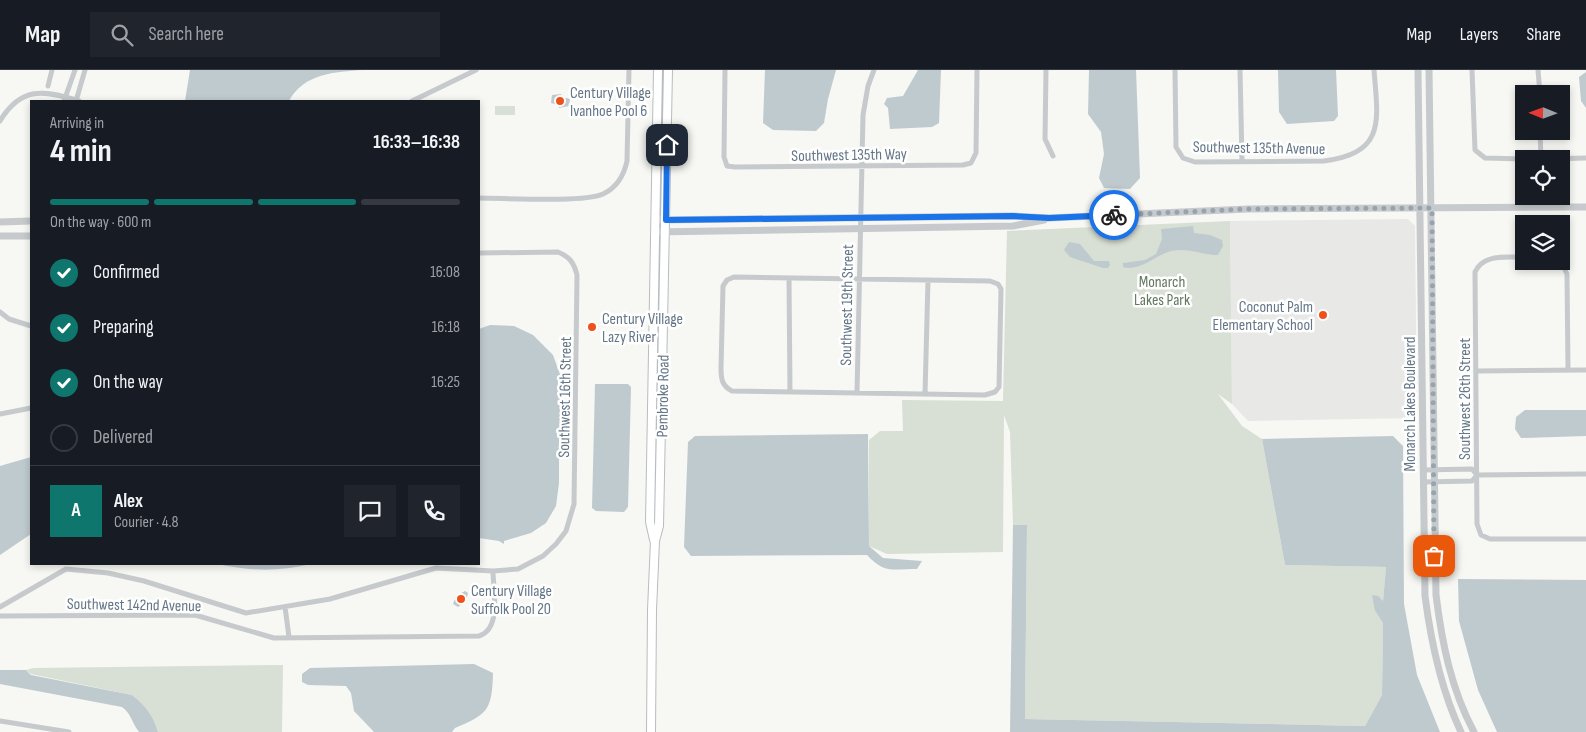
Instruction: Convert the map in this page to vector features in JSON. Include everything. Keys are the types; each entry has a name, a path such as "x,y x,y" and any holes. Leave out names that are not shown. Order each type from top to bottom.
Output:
{"main road":[{"name":"Pembroke Road","path":"655,541 650,522 658,70"},
{"name":"Pembroke Road","path":"651,732 655,541 659,526 668,70"}],"street":[{"path":"48,86 52,70"},
{"path":"0,122 13,103 28,94 47,93 65,99 75,70"},
{"path":"77,100 85,70"},
{"path":"414,100 476,70"},
{"path":"480,198 584,198 604,193 615,186 625,173 627,161 629,70"},
{"name":"Southwest 135th Way","path":"725,70 724,158 727,166 735,167 963,165 971,163 976,153 977,70"},
{"name":"Southwest 19th Street","path":"857,393 863,115 868,86 874,70"},
{"path":"1046,70 1046,140 1053,156"},
{"name":"Southwest 135th Avenue","path":"1175,70 1176,147 1183,158 1195,162 1242,160 1324,161 1343,159 1362,150 1375,129 1374,70"},
{"path":"1240,70 1242,160"},
{"name":"Monarch Lakes Boulevard","path":"1418,70 1422,208 1425,596 1431,636 1446,692 1461,732"},
{"name":"Monarch Lakes Boulevard","path":"1429,70 1432,208 1434,556 1438,609 1448,667 1474,732"},
{"path":"1472,70 1474,142 1479,155 1496,160 1515,159"},
{"path":"1538,70 1539,85"},
{"path":"1570,158 1586,158"},
{"path":"655,220 1013,216 1049,218 1248,209 1586,207"},
{"path":"654,232 860,227 1013,226 1049,218"},
{"path":"0,222 30,222"},
{"path":"0,236 30,236"},
{"name":"Southwest 16th Street","path":"480,253 558,252 567,256 574,264 578,296 575,491 572,517 566,531 551,550 536,561 518,569 493,571"},
{"name":"Southwest 26th Street","path":"1515,258 1491,258 1479,263 1475,272 1477,524 1481,535 1490,539 1586,539"},
{"path":"1565,270 1567,274 1568,370"},
{"path":"734,277 790,278 990,281 998,284 1001,289 999,387 995,392 986,395 732,391 725,388 721,379 723,286 727,280 734,277"},
{"path":"790,278 790,392"},
{"path":"925,394 928,280"},
{"path":"0,312 19,323 30,326"},
{"path":"1476,370 1586,370"},
{"path":"0,414 30,408"},
{"path":"1464,469 1464,481"},
{"path":"1423,470 1472,469 1477,476"},
{"path":"1423,482 1464,481 1472,480 1477,476 1586,474"},
{"path":"1424,543 1428,557 1431,608 1438,609"},
{"path":"0,607 66,569 108,573 144,581 246,613 330,599 436,568 493,571"},
{"name":"Southwest 142nd Avenue","path":"0,616 195,615 268,637 474,636 486,634 492,625 493,571"},
{"path":"285,607 289,637"},
{"path":"0,721 69,732"},
{"path":"17,732 18,724"}],"shaded area":[{"path":"190,70 363,70 331,73 312,79 295,92 290,100 185,100"},
{"path":"765,70 836,70 824,123 816,131 773,130 763,123"},
{"path":"918,70 941,70 939,123 932,127 890,129 888,108 884,104 887,98 903,96"},
{"path":"1089,70 1136,70 1140,178 1130,189 1104,188 1099,178 1104,154 1101,132 1088,114"},
{"path":"1278,70 1336,70 1338,116 1334,121 1287,124 1279,112"},
{"path":"1586,72 1586,108 1581,101 1579,77"},
{"name":"Century Village Ivanhoe Pool 6","path":"561,94 562,97 570,99 569,106 559,108 558,105 551,103 552,95"},
{"name":"Coconut Palm Elementary School","path":"1408,219 1415,226 1417,418 1248,421 1232,404 1230,221"},
{"path":"1193,226 1194,233 1210,235 1222,240 1223,246 1218,255 1177,250 1165,253 1135,267 1123,267 1123,263 1145,260 1156,254 1162,239 1161,229"},
{"path":"1069,242 1080,244 1094,261 1109,261 1110,265 1108,268 1103,268 1070,257 1064,250"},
{"path":"490,325 514,326 533,335 553,355 562,380 562,421 559,433 559,483 556,506 546,523 531,533 504,541 504,544 499,541 480,538 480,329"},
{"path":"595,384 628,384 631,387 628,507 624,512 596,511 592,508"},
{"path":"1525,410 1586,410 1586,436 1521,438 1515,429 1516,417"},
{"path":"868,434 869,546 883,558 922,561 917,569 894,570 884,568 867,555 691,556 684,547 688,442 695,436"},
{"path":"1393,436 1403,446 1404,604 1417,675 1440,732 1010,732 1013,525 1027,525 1025,719 1365,726 1382,695 1383,623 1375,611 1372,595 1378,596 1383,601 1386,567 1285,565 1262,439"},
{"path":"30,457 30,535 0,555 0,466"},
{"path":"223,565 305,565 264,570"},
{"path":"1458,579 1586,580 1586,732 1497,732 1478,690 1459,621"},
{"name":"Century Village Suffolk Pool 20","path":"465,591 468,593 466,601 458,607 453,604 456,596"},
{"path":"474,664 493,673 489,703 486,709 475,719 455,728 452,732 374,732 354,711 351,693 346,686 308,685 302,682 302,674 310,668"},
{"path":"0,670 26,670 31,675 132,695 148,711 158,732 139,732 122,707 0,684"}],"green space":[{"path":"495,106 515,106 515,115 495,115"},
{"name":"Monarch Lakes Park","path":"1230,221 1232,404 1218,394 1242,426 1262,439 1285,565 1386,567 1383,601 1375,611 1383,623 1382,695 1365,726 1025,719 1027,526 1013,525 1010,432 1004,415 1003,552 887,554 869,546 869,440 880,431 903,431 902,400 1003,401 1007,231"},
{"path":"283,665 282,732 158,732 148,711 132,695 31,674 26,670 33,668"}],"way so far":[{"path":"1114,215 1248,209 1432,208 1434,556"}],"place":[{"name":"Century Village Ivanhoe Pool 6","path":"560,101"},
{"name":"Coconut Palm Elementary School","path":"1323,315"},
{"name":"Century Village Lazy River","path":"592,327"},
{"name":"Century Village Suffolk Pool 20","path":"461,599"}],"route":[{"path":"667,145 666,220 1013,216 1049,218 1114,215"}]}
